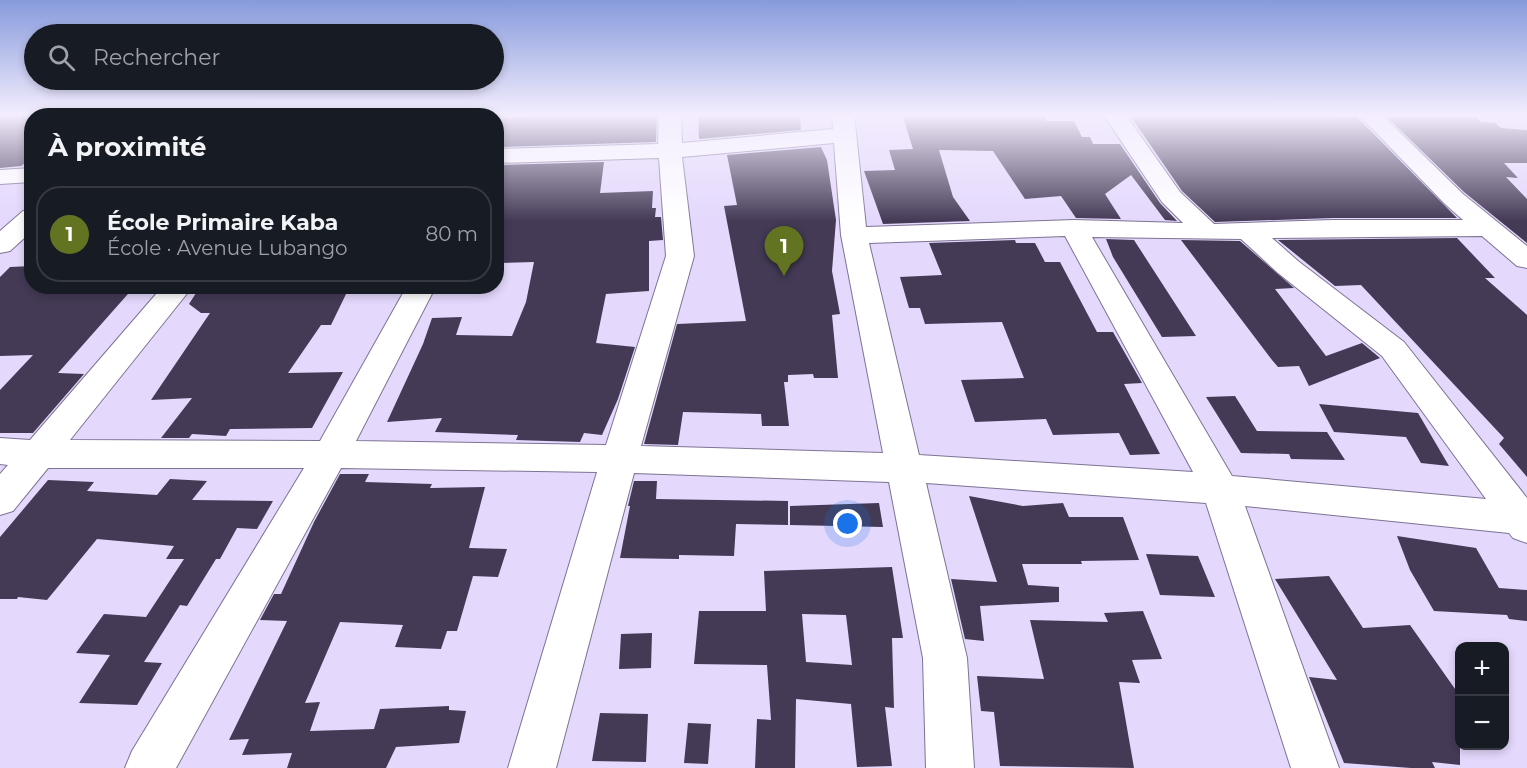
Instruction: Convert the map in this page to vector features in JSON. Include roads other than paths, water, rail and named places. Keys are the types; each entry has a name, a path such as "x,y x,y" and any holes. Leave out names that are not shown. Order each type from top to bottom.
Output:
{"street":[{"path":"504,156 677,150"},
{"path":"846,150 854,235 945,658 950,768"},
{"path":"1139,150 1171,197 1207,232"},
{"path":"1405,150 1454,198 1527,260"},
{"path":"532,768 620,457 680,256 670,151"},
{"path":"0,177 24,176"},
{"path":"0,245 24,224"},
{"path":"1074,228 1220,488 1315,768"},
{"path":"854,235 1074,228 1207,232 1489,228"},
{"path":"1247,230 1288,267 1362,322 1393,350 1525,521"},
{"path":"0,500 171,294"},
{"path":"149,768 331,454 418,294"},
{"path":"0,451 39,454 620,457 903,468 1220,488 1525,521"}],"place":[{"name":"École Primaire Kaba","path":"784,276"}]}
